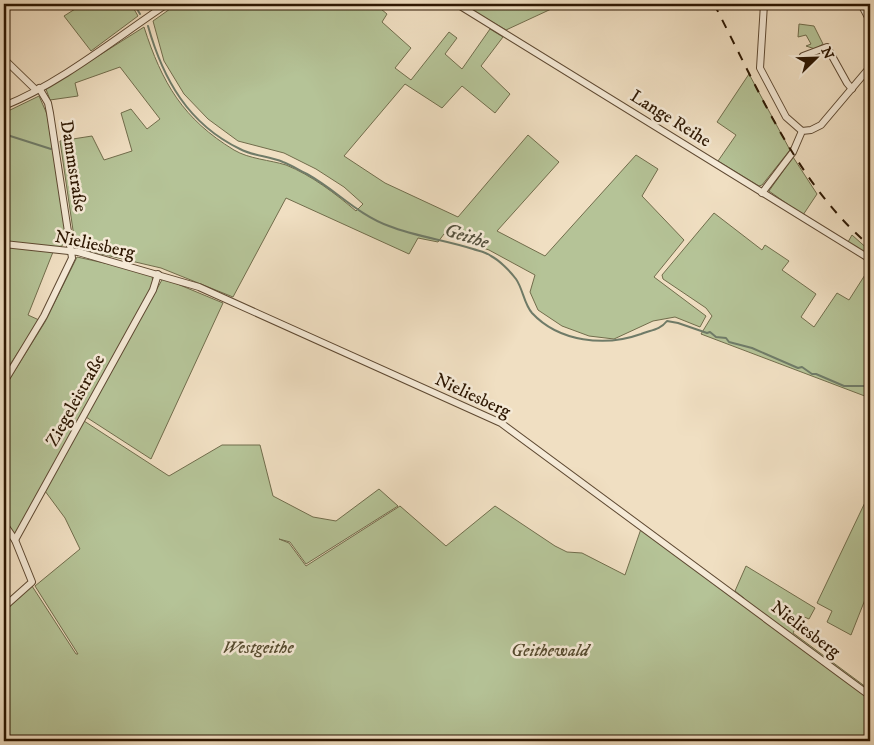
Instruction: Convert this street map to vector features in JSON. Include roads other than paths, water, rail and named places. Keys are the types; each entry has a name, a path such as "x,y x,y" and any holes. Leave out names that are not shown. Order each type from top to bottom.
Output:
{"street":[{"path":"4,106 38,89 167,4"},
{"name":"Lange Reihe","path":"457,4 870,259"},
{"path":"764,4 760,68 786,117 802,131 811,130 821,125 870,67"},
{"path":"860,4 870,21"},
{"path":"803,56 826,46 852,89"},
{"path":"4,59 38,89"},
{"name":"Dammstraße","path":"38,89 48,103 72,251"},
{"path":"762,193 793,152 802,131"},
{"name":"Nieliesberg","path":"4,244 72,251 199,286 512,429 869,695"},
{"path":"4,382 44,316 70,265 72,251"},
{"name":"Ziegeleistraße","path":"15,540 153,290 158,274"},
{"path":"4,524 15,540 32,582 4,607"}],"waterway":[{"name":"Geithe","path":"134,4 140,14"},
{"name":"Geithe","path":"148,26 161,64 180,98 206,127 222,139 245,151 286,163 318,180 357,209 389,226 489,255 504,266 516,279 532,313 543,323 555,330 569,336 598,341 627,338 655,329 667,321 678,323 707,333 710,332 716,337 726,338 729,342 752,348 798,368 802,367 812,374 844,386 866,386 870,391"},
{"path":"4,134 51,149"}],"railway":[{"path":"714,4 763,101 800,164 844,221 870,246"}],"park label":[{"name":"Westgeithe","path":"258,647"},
{"name":"Geithewald","path":"550,650"}]}
